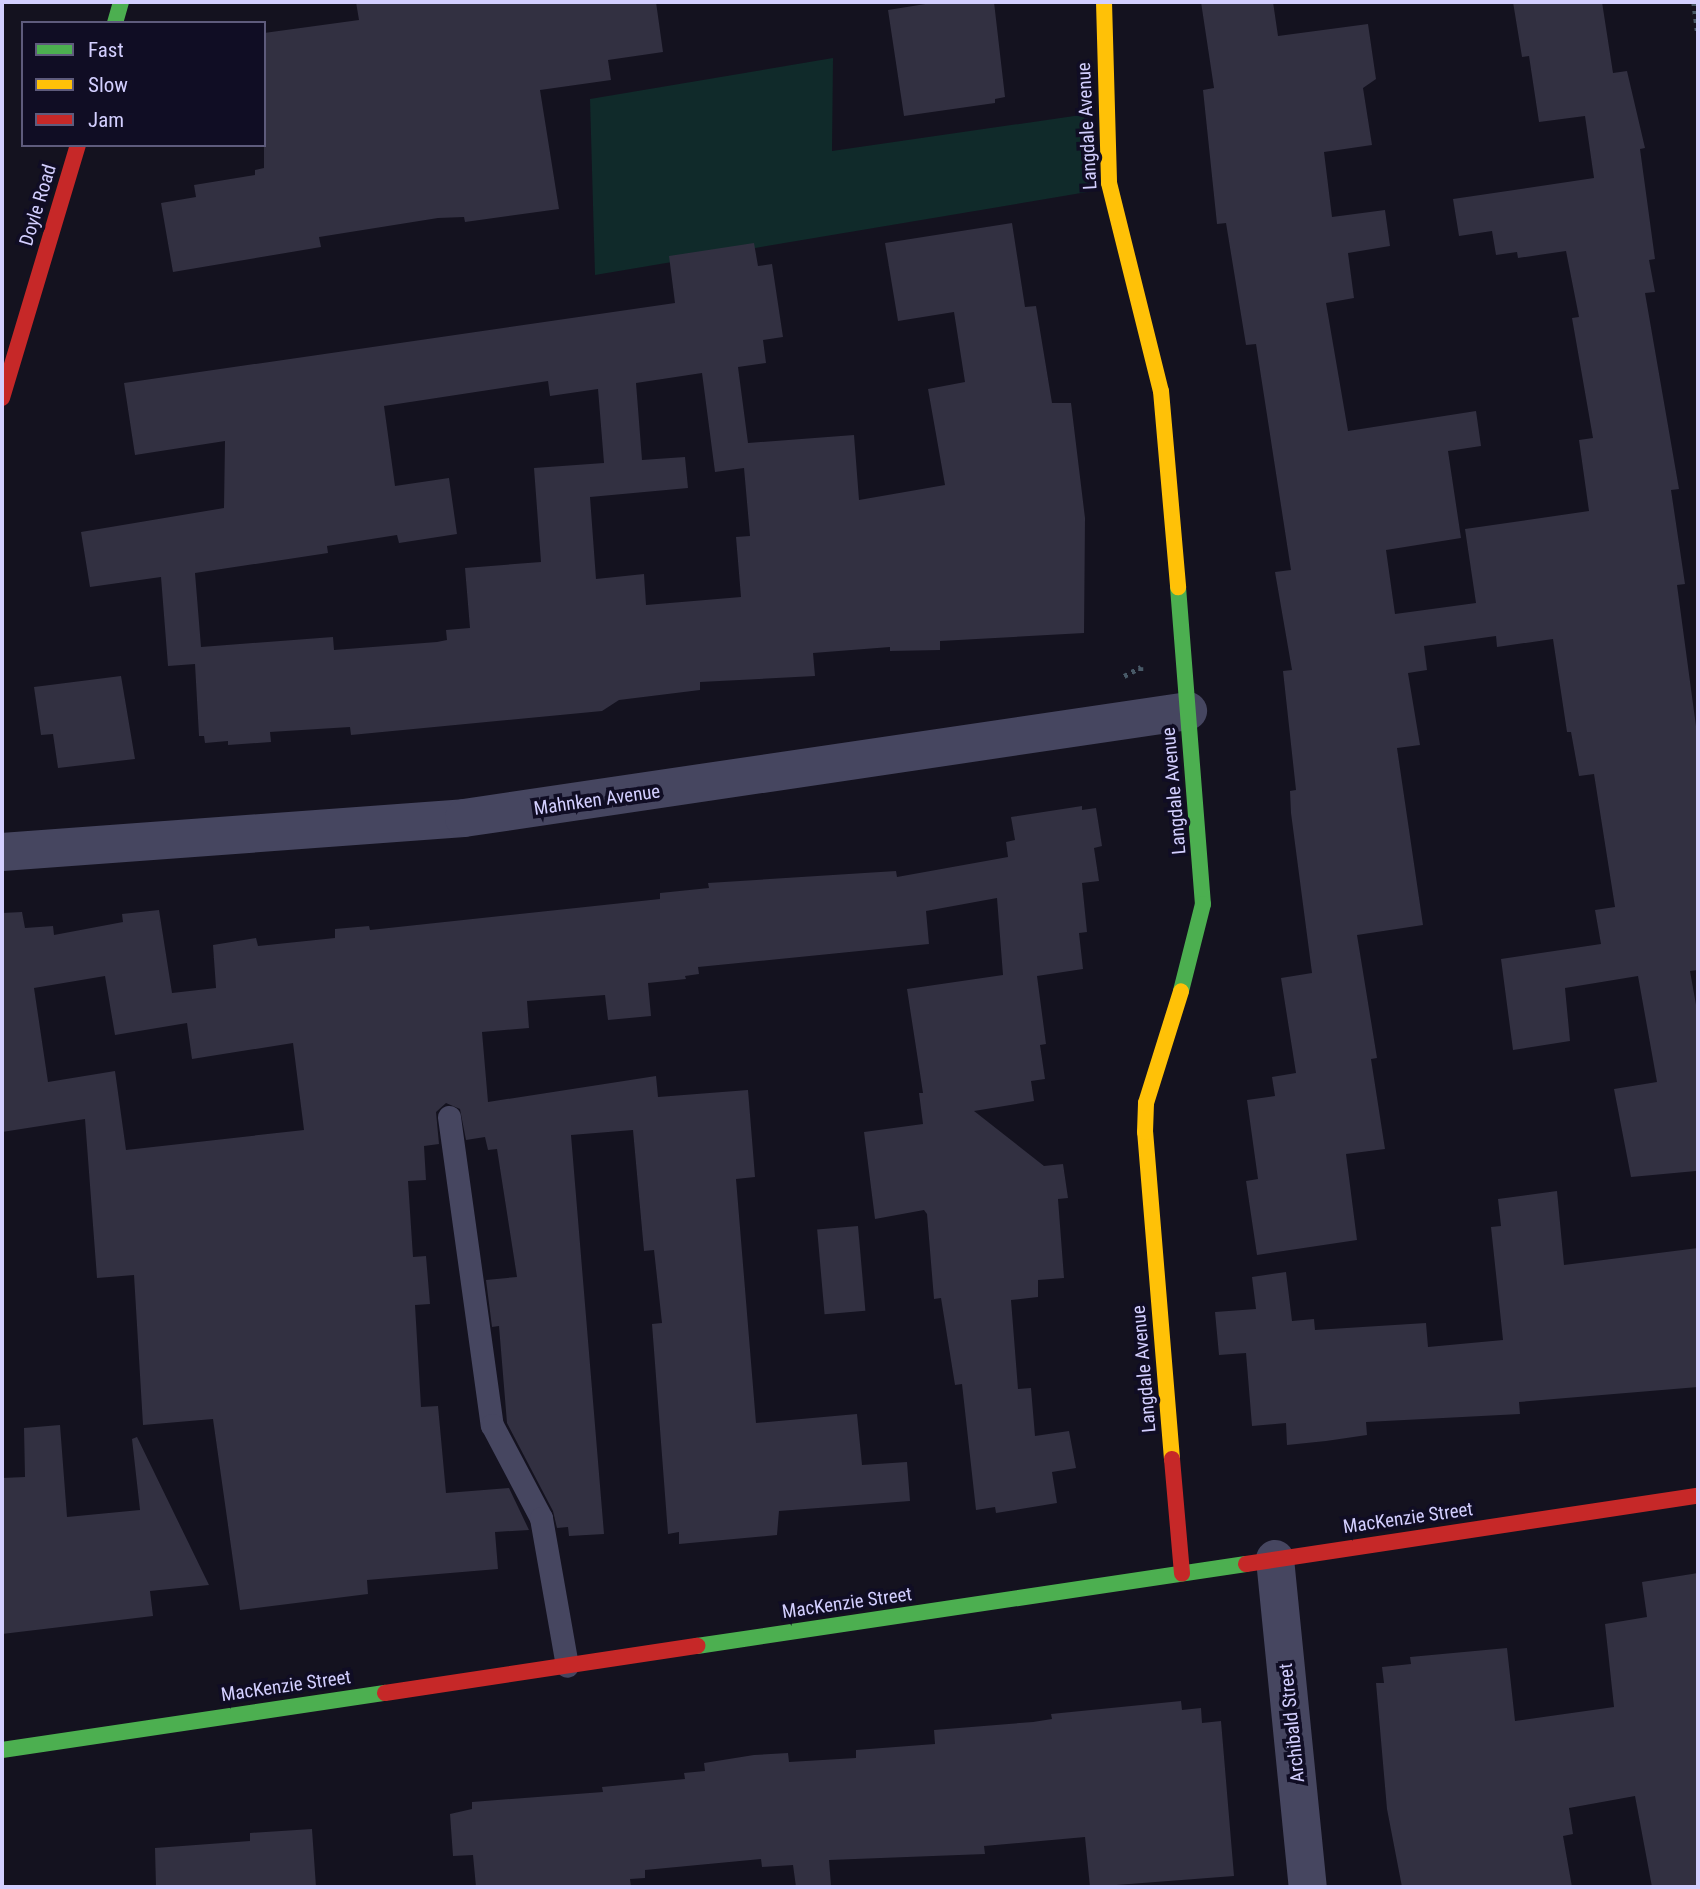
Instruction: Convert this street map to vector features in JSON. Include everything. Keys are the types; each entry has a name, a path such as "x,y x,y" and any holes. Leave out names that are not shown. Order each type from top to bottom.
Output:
{"street":[{"path":"116,21 121,2"},
{"name":"Langdale Avenue","path":"1104,2 1109,183 1161,391 1203,904 1197,941 1146,1103 1146,1132 1182,1574"},
{"name":"Doyle Road","path":"2,398 77,147"},
{"name":"Mahnken Avenue","path":"2,852 464,818 1188,711"},
{"name":"MacKenzie Street","path":"2,1750 1698,1496"},
{"name":"Archibald Street","path":"1275,1559 1308,1887"}],"lane":[{"path":"449,1117 492,1425 541,1518 566,1666"}],"path":[{"path":"1694,2 1698,35"}],"green space":[{"path":"833,58 832,151 1088,114 1093,191 595,275 590,99"}],"building":[{"path":"356,2 656,2 663,52 608,60 611,80 540,90 559,209 465,222 464,217 438,218 319,237 321,247 173,272 161,203 196,197 194,185 255,175 255,170 264,168 266,33 359,20"},
{"path":"938,2 994,2 1005,97 995,99 995,103 904,116 888,10"},
{"path":"1201,2 1273,2 1278,36 1368,24 1376,79 1363,88 1372,145 1324,152 1332,217 1385,210 1390,246 1348,253 1354,298 1326,303 1348,431 1476,411 1481,446 1448,451 1461,538 1386,550 1395,614 1476,603 1465,529 1589,511 1579,440 1593,438 1572,318 1579,317 1566,251 1518,258 1517,252 1496,255 1492,231 1459,236 1453,199 1594,178 1585,116 1539,122 1529,56 1522,57 1513,2 1602,2 1613,73 1627,71 1645,148 1640,149 1655,259 1649,260 1655,292 1645,293 1679,489 1671,490 1685,584 1677,585 1698,741 1698,970 1690,971 1698,1016 1696,1171 1631,1177 1614,1089 1657,1082 1638,976 1565,988 1570,1041 1513,1050 1501,959 1601,944 1595,910 1615,907 1594,774 1579,776 1571,732 1567,732 1553,639 1497,647 1496,636 1424,646 1427,670 1408,673 1420,745 1397,748 1423,925 1357,935 1377,1058 1371,1059 1385,1149 1346,1154 1357,1240 1257,1255 1246,1181 1258,1179 1247,1100 1275,1096 1272,1077 1296,1073 1281,978 1312,973 1291,813 1290,791 1296,790 1283,671 1292,670 1275,572 1291,570 1256,344 1246,345 1226,223 1217,224 1203,90 1214,88"},
{"path":"1012,223 1025,307 1036,306 1052,403 1071,403 1085,518 1084,633 940,641 940,650 890,651 890,647 813,653 815,676 700,682 700,690 619,700 602,711 351,735 350,727 270,732 271,742 228,745 228,741 205,743 204,736 199,736 195,664 168,666 161,577 90,587 81,532 224,508 225,441 135,455 124,383 675,303 669,256 754,243 758,266 772,264 783,337 763,340 766,363 738,367 748,443 854,435 859,500 945,485 928,389 965,382 954,312 898,321 885,243","holes":["702,373 715,472 744,468 750,536 736,537 741,597 646,605 644,574 596,579 590,497 688,488 685,457 642,460 636,383","548,381 550,396 598,389 604,463 534,468 541,562 465,568 470,628 446,630 447,640 437,642 334,650 333,637 201,647 195,573 328,553 327,546 397,535 399,543 457,534 449,478 395,486 384,406"]},
{"path":"121,676 135,759 58,768 53,734 41,735 34,687"},
{"path":"1082,806 1082,810 1096,808 1102,846 1094,848 1099,881 1082,883 1087,932 1079,933 1083,969 1037,976 1046,1044 1040,1045 1045,1079 1031,1081 1034,1101 974,1111 1044,1166 1063,1164 1068,1198 1058,1199 1064,1278 1038,1280 1038,1297 1011,1300 1018,1389 1031,1388 1035,1436 1069,1431 1076,1468 1052,1472 1057,1503 996,1513 995,1507 976,1510 962,1384 955,1385 941,1298 934,1299 927,1214 924,1210 875,1219 864,1132 923,1124 919,1093 923,1093 907,989 1003,975 997,898 926,911 929,944 698,967 699,974 685,976 686,979 648,983 651,1016 608,1020 605,995 527,1001 529,1028 482,1032 488,1102 656,1076 658,1097 748,1090 755,1177 736,1179 756,1423 857,1414 862,1465 907,1462 910,1501 779,1511 777,1535 679,1544 679,1532 668,1534 652,1324 662,1323 654,1250 644,1251 633,1130 571,1135 604,1534 569,1536 568,1527 557,1528 553,1511 507,1423 499,1326 492,1327 486,1280 517,1277 497,1149 488,1150 485,1137 466,1140 460,1109 446,1103 436,1112 439,1144 424,1146 426,1180 408,1181 413,1257 426,1256 430,1304 415,1305 421,1407 438,1406 446,1493 509,1488 529,1530 495,1532 498,1569 367,1580 368,1594 240,1610 213,1419 143,1425 134,1275 97,1278 85,1119 2,1132 2,913 22,912 25,928 53,926 54,935 123,922 122,914 159,910 172,993 216,988 213,945 256,938 258,946 335,938 335,929 369,926 370,930 660,899 660,893 709,888 708,883 896,871 897,877 1008,857 1006,842 1015,840 1011,817","holes":["105,976 115,1035 187,1023 192,1059 293,1043 304,1130 126,1150 115,1071 48,1082 34,988"]},
{"path":"1557,1191 1564,1265 1698,1248 1698,1387 1519,1402 1520,1414 1366,1422 1367,1435 1287,1445 1286,1423 1252,1426 1246,1353 1219,1355 1215,1312 1256,1309 1252,1277 1286,1272 1292,1321 1314,1319 1315,1330 1426,1323 1428,1347 1503,1340 1491,1227 1501,1226 1498,1199"},
{"path":"858,1226 865,1311 825,1314 817,1230"},
{"path":"60,1425 67,1517 140,1510 132,1439 137,1437 209,1585 150,1591 153,1616 2,1634 2,1478 25,1477 24,1428"},
{"path":"1698,1573 1698,1885 1652,1887 1635,1796 1569,1808 1573,1834 1563,1836 1572,1887 1402,1887 1387,1809 1376,1683 1384,1683 1382,1667 1411,1664 1410,1657 1507,1648 1515,1721 1614,1707 1605,1624 1647,1617 1642,1582"},
{"path":"1181,1701 1182,1710 1201,1708 1202,1723 1221,1721 1234,1876 1090,1887 1085,1837 984,1846 985,1854 829,1860 831,1885 796,1887 793,1865 762,1867 761,1859 645,1870 645,1878 630,1879 631,1887 476,1887 473,1855 453,1856 450,1814 472,1809 472,1802 603,1792 602,1787 685,1779 684,1773 705,1771 704,1763 754,1755 788,1753 789,1762 856,1758 856,1750 935,1744 934,1730 1033,1722 1052,1719 1051,1714"},
{"path":"312,1829 316,1887 156,1887 155,1848 250,1841 250,1833"}],"traffic: fast":[{"path":"116,21 121,2"},
{"path":"1178,587 1203,904 1181,991"},
{"path":"697,1646 1246,1564"},
{"path":"2,1750 385,1693"}],"traffic: slow":[{"path":"1104,2 1109,183 1161,391 1178,587"},
{"path":"1172,1459 1145,1132 1146,1103 1181,991"}],"traffic: jam":[{"path":"2,398 77,147"},
{"path":"1172,1459 1182,1574"},
{"path":"1246,1564 1698,1496"},
{"path":"385,1693 697,1646"}]}
